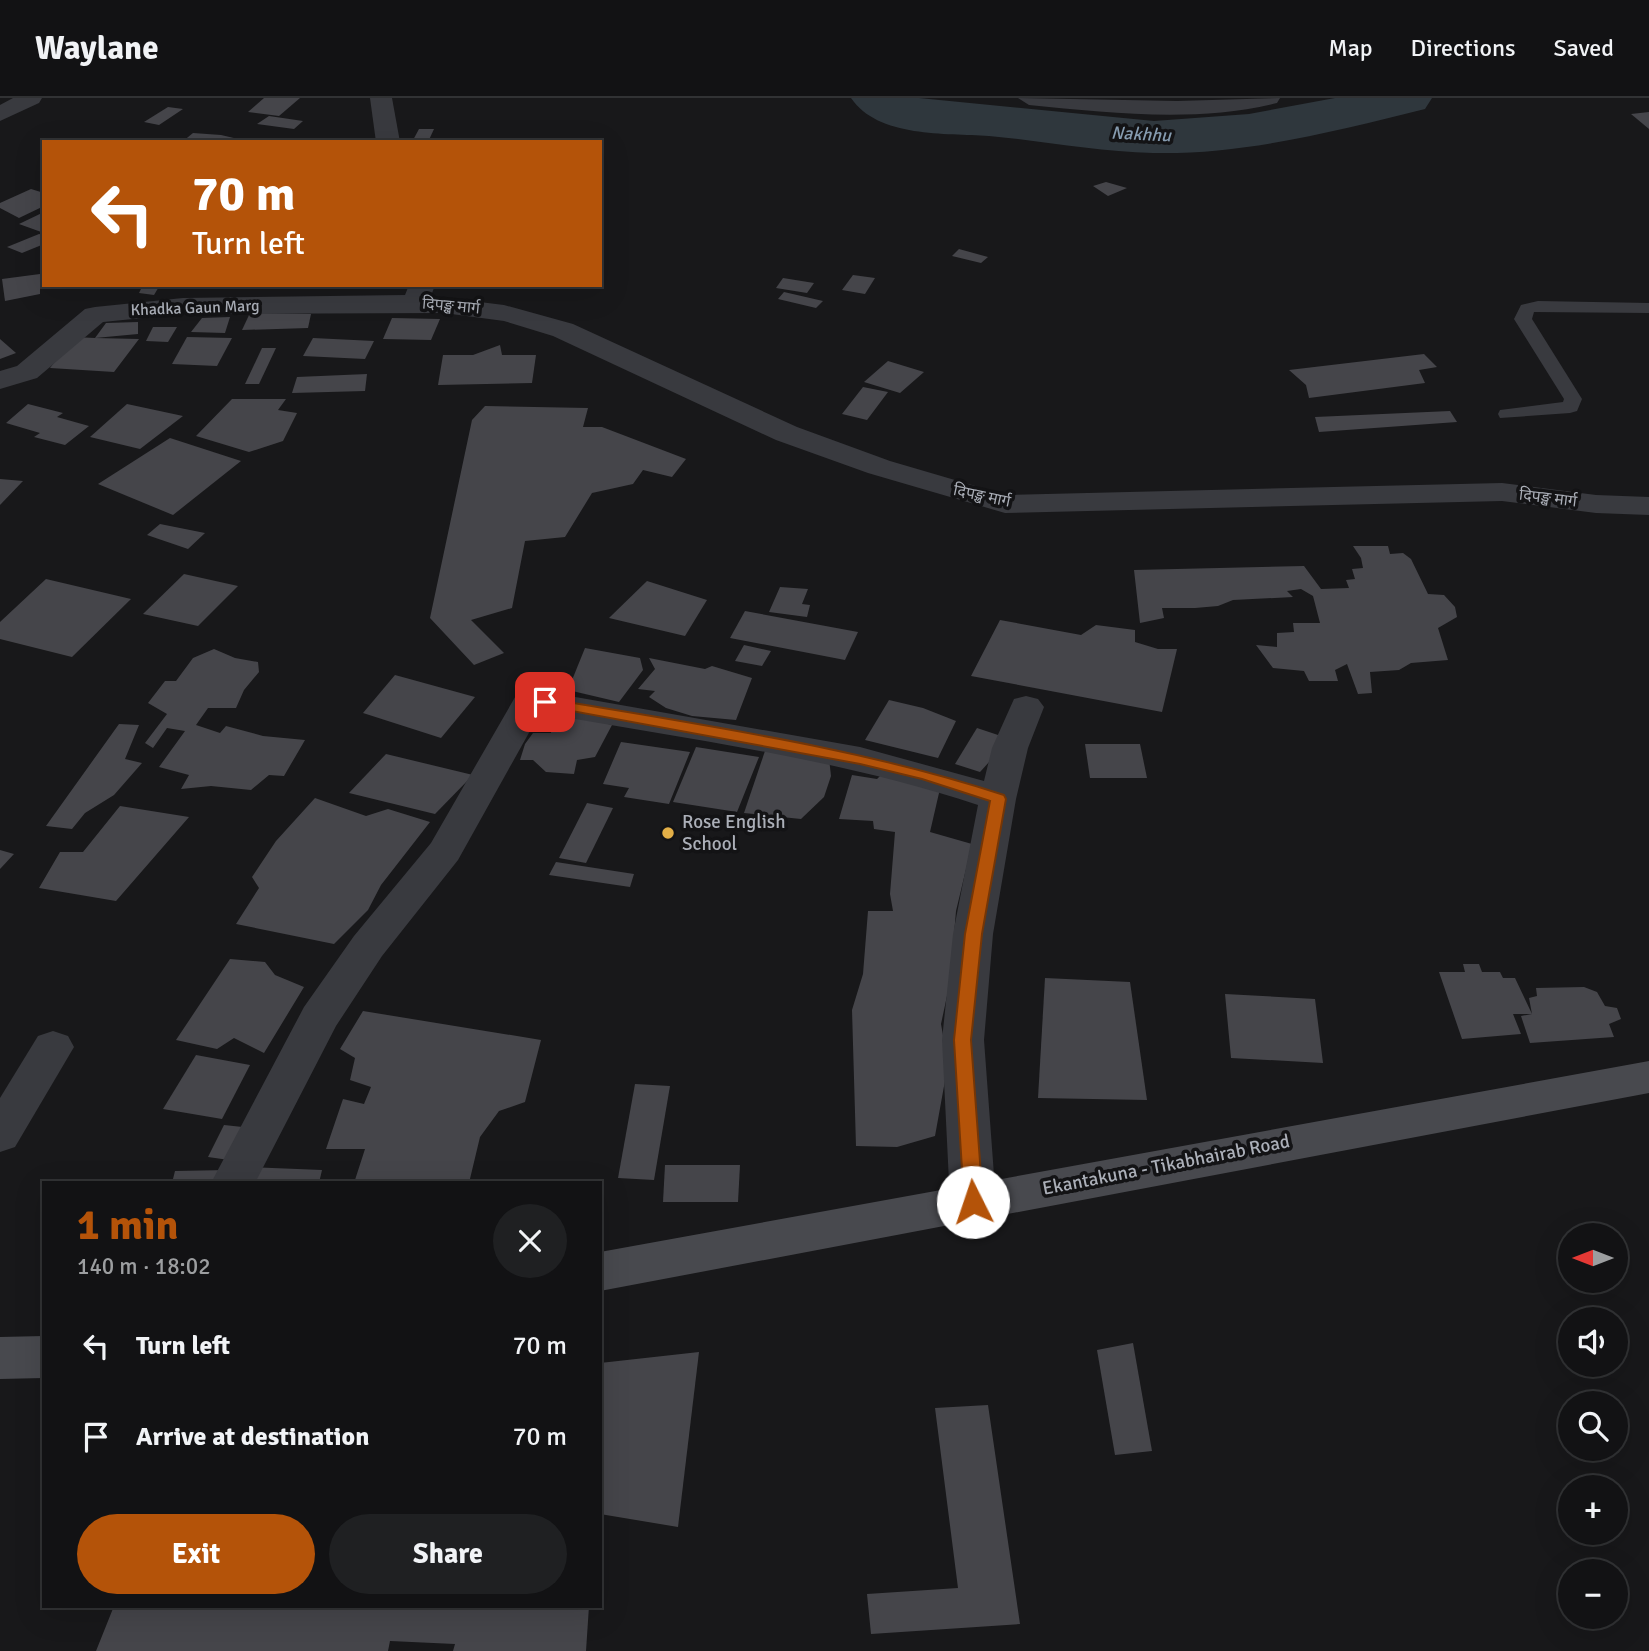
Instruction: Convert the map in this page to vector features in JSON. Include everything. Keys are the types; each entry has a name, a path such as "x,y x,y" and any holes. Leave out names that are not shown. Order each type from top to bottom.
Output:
{"main road":[{"name":"Ekantakuna - Tikabhairab Road","path":"602,1272 1649,1077"},
{"path":"0,1358 42,1357"}],"street":[{"path":"0,114 31,98"},
{"path":"381,98 388,140"},
{"path":"1029,98 1151,110 1202,108 1269,98"},
{"path":"119,311 129,287"},
{"name":"Khadka Gaun Marg","path":"0,380 27,372 96,315 183,306 417,294"},
{"name":"दिपङ्ख मार्ग","path":"417,294 535,320 657,370 758,421 929,484 1005,504 1502,492 1596,504 1649,506"},
{"path":"234,1181 319,1018 368,946 445,851 530,700 860,759 926,775 998,799"},
{"path":"973,1202 963,1040 973,934 998,799 1010,748 1026,707"},
{"path":"0,1135 53,1047"}],"lane":[{"path":"1507,414 1570,407 1573,399 1523,319 1527,309 1538,306 1649,308"}],"building":[{"path":"264,98 300,98 279,116 248,112"},
{"path":"168,107 183,109 159,125 144,122"},
{"path":"1649,112 1649,129 1631,114"},
{"path":"269,116 303,121 294,129 257,124"},
{"path":"419,129 434,129 429,140 413,140"},
{"path":"193,133 242,140 184,140"},
{"path":"1106,182 1127,188 1108,196 1093,186"},
{"path":"31,189 42,192 42,207 19,218 0,208 0,203"},
{"path":"42,213 42,232 19,224"},
{"path":"42,235 42,245 22,253 7,247"},
{"path":"959,249 988,257 981,263 952,256"},
{"path":"40,274 40,294 5,301 2,279"},
{"path":"853,275 875,278 865,294 842,290"},
{"path":"783,278 814,283 807,293 776,288"},
{"path":"142,287 159,287 154,295 139,293"},
{"path":"784,292 823,301 816,308 778,299"},
{"path":"250,313 311,314 308,328 242,330"},
{"path":"230,317 225,333 191,332 202,318"},
{"path":"392,318 440,319 431,340 383,339"},
{"path":"138,322 138,334 95,338 106,323"},
{"path":"153,327 177,327 168,342 146,341"},
{"path":"74,337 139,339 114,372 50,368"},
{"path":"187,337 232,338 217,366 172,364"},
{"path":"313,338 374,341 365,359 303,356"},
{"path":"0,339 16,353 0,359"},
{"path":"500,345 502,355 536,355 532,383 438,385 443,355 473,355"},
{"path":"262,348 276,348 259,384 245,384"},
{"path":"1424,354 1437,367 1419,370 1425,383 1309,398 1306,385 1289,370"},
{"path":"888,361 924,372 900,393 864,382"},
{"path":"367,374 365,391 292,393 297,377"},
{"path":"863,387 888,392 867,420 842,414"},
{"path":"232,399 286,399 278,410 297,413 283,441 249,452 196,436"},
{"path":"28,404 63,413 57,417 89,426 65,445 34,437 40,433 6,423"},
{"path":"127,404 183,416 140,449 90,437"},
{"path":"485,406 588,408 583,427 602,427 686,459 672,477 643,470 633,484 592,493 565,537 525,541 512,608 471,620 504,653 474,665 430,618 472,420"},
{"path":"1450,411 1457,422 1319,432 1315,417"},
{"path":"170,438 241,461 173,515 98,484"},
{"path":"0,479 23,481 0,505"},
{"path":"160,524 205,533 188,549 147,535"},
{"path":"1353,546 1388,546 1390,554 1403,553 1411,559 1428,594 1444,595 1455,607 1457,617 1438,628 1448,660 1411,663 1399,670 1370,672 1372,693 1358,694 1347,664 1335,670 1338,681 1309,681 1304,671 1273,668 1256,645 1277,647 1277,633 1294,632 1293,623 1320,623 1313,596 1301,589 1287,591 1293,597 1233,600 1218,606 1195,608 1162,608 1164,618 1140,623 1134,570 1304,566 1321,589 1349,588 1346,580 1355,579 1352,569 1363,568 1361,558"},
{"path":"184,574 238,586 198,626 143,614"},
{"path":"46,579 131,599 72,657 0,639 0,622"},
{"path":"647,581 707,600 685,636 609,618"},
{"path":"780,587 808,589 802,604 810,605 807,617 769,612"},
{"path":"745,611 858,632 845,660 730,638"},
{"path":"1000,620 1081,635 1096,625 1135,630 1135,642 1158,649 1177,649 1162,712 971,676"},
{"path":"744,645 771,651 762,666 735,661"},
{"path":"585,648 640,658 643,670 619,702 568,690"},
{"path":"214,649 235,658 258,662 259,672 244,690 236,708 208,708 196,725 220,733 226,726 263,736 305,740 284,776 269,775 251,790 211,786 181,789 189,775 159,767 185,731 167,728 153,748 145,743 167,714 148,703 165,681 176,681 193,658"},
{"path":"649,658 705,669 712,666 752,678 736,720 692,716 666,708 649,697 655,691 638,689 655,669"},
{"path":"395,675 475,697 441,738 363,713"},
{"path":"889,700 923,708 956,721 938,758 865,740"},
{"path":"568,714 612,725 595,757 577,760 574,774 546,772 533,760 520,760 525,744 533,733 551,733 552,722"},
{"path":"119,724 139,725 125,759 142,763 114,795 85,813 72,829 46,826"},
{"path":"977,728 1010,739 980,772 955,764"},
{"path":"621,742 690,752 669,804 624,797 629,788 603,784"},
{"path":"1085,744 1140,744 1147,778 1090,778"},
{"path":"696,747 759,757 737,812 673,802"},
{"path":"766,748 829,758 831,776 824,797 801,819 744,813"},
{"path":"386,754 473,775 435,814 349,793"},
{"path":"884,772 942,780 930,832 972,844 956,911 950,982 941,1024 948,1064 935,1136 897,1147 856,1146 852,1010 863,974 868,911 893,911 890,894 895,832 874,829 873,821 839,819 852,775 877,779"},
{"path":"315,798 366,816 388,809 430,822 381,885 368,910 334,944 236,924 259,888 252,877 276,841"},
{"path":"587,803 613,808 586,863 559,858"},
{"path":"120,806 189,817 116,901 39,888 60,852 83,852"},
{"path":"0,850 14,854 0,869"},
{"path":"556,862 634,874 630,887 549,875"},
{"path":"230,959 265,962 275,975 304,987 264,1053 234,1038 217,1049 176,1040"},
{"path":"1463,964 1479,964 1482,972 1500,972 1503,978 1515,978 1532,1014 1513,1014 1521,1034 1462,1039 1439,972 1465,972"},
{"path":"1045,978 1130,982 1147,1100 1038,1098"},
{"path":"1584,987 1597,992 1605,1006 1617,1008 1621,1019 1609,1024 1614,1037 1530,1043 1521,1016 1532,1014 1529,998 1537,996 1536,988"},
{"path":"1225,994 1315,999 1323,1063 1231,1058"},
{"path":"363,1011 541,1040 525,1102 499,1111 480,1137 469,1181 355,1181 365,1149 326,1149 343,1099 364,1104 371,1087 350,1080 355,1058 340,1049"},
{"path":"196,1055 250,1065 222,1119 163,1109"},
{"path":"635,1084 670,1086 654,1180 618,1178"},
{"path":"224,1125 252,1128 236,1161 208,1157"},
{"path":"665,1165 740,1165 738,1202 663,1202"},
{"path":"246,1167 322,1170 319,1181 242,1181"},
{"path":"229,1170 225,1181 172,1181 175,1171"},
{"path":"1133,1343 1152,1451 1115,1455 1097,1350"},
{"path":"699,1352 678,1527 602,1514 602,1363"},
{"path":"988,1405 1020,1624 871,1634 867,1594 958,1588 935,1408"},
{"path":"113,1608 589,1608 586,1651 453,1651 455,1644 390,1641 388,1651 96,1651"}],"waterway":[{"name":"Nakhhu","path":"877,98 900,110 930,116 1154,137 1249,130 1406,98"}],"place":[{"name":"Rose English School","path":"668,833"}],"route":[{"path":"545,702 860,759 926,775 998,799 973,934 963,1040 973,1202"}]}
